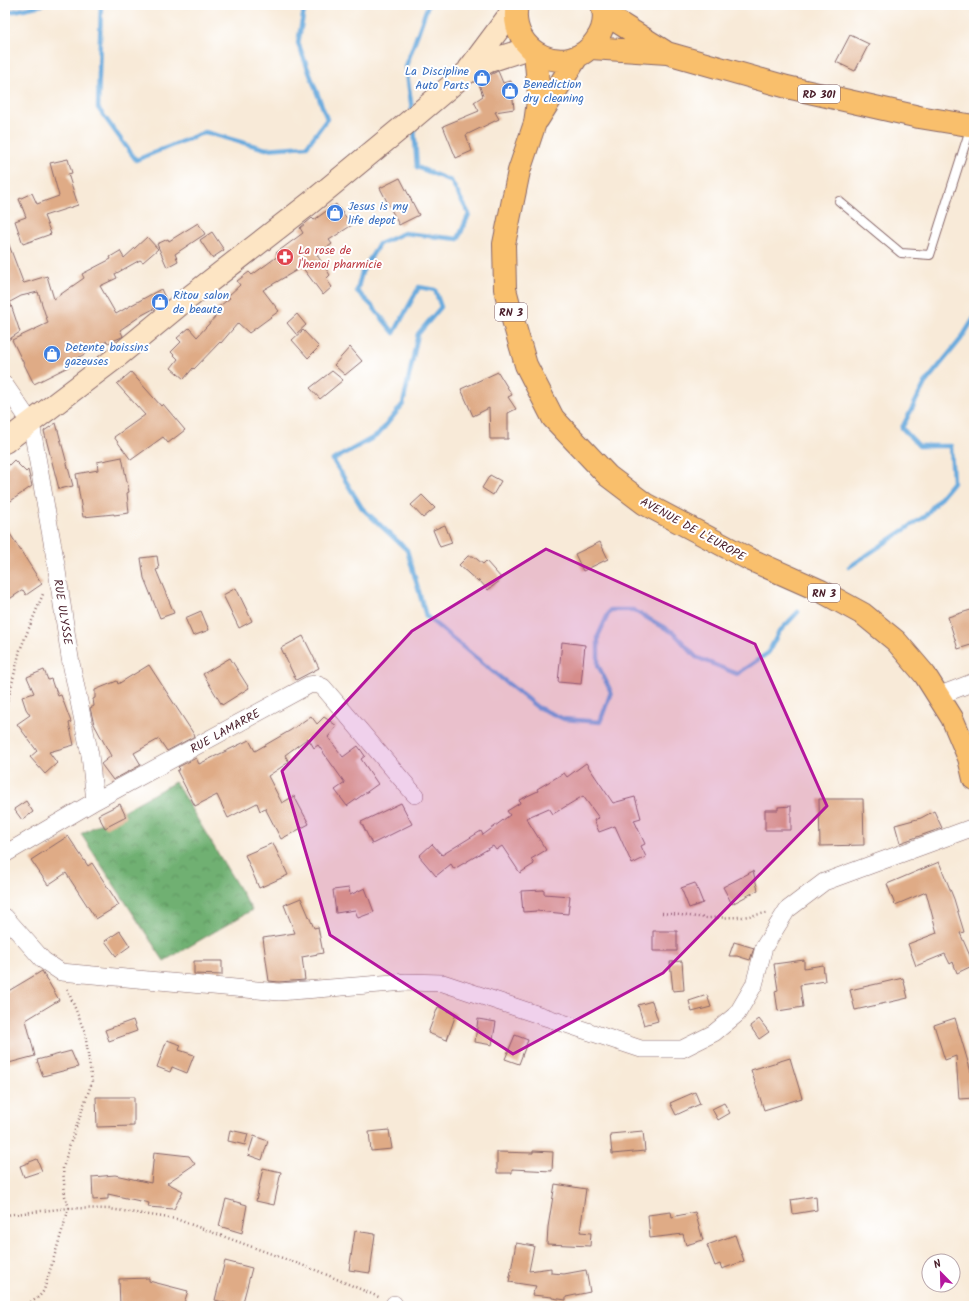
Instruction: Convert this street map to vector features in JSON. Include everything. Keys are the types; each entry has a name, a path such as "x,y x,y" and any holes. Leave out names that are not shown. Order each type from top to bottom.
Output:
{"main road":[{"path":"517,6 516,21 520,35 532,50 548,58 563,60 584,52"},
{"path":"466,73 517,6"},
{"name":"AVENUE DE L'EUROPE","path":"535,123 584,52 601,32 604,10"},
{"name":"RD 301","path":"604,10 667,53"},
{"path":"5,442 113,360 182,303 309,204 466,73 488,61 532,50"},
{"name":"AVENUE DE L'EUROPE","path":"532,50 539,94 535,123 519,171 504,244 506,289 526,365 553,418 608,476 645,504 748,559 821,591 863,614 896,640 925,675 952,718 969,758 974,779"},
{"name":"RD 301","path":"584,52 667,53 787,87 919,117 973,126"}],"street":[{"path":"5,385 31,422"},
{"name":"RUE ULYSSE","path":"31,422 56,564 70,658 90,755 95,801"},
{"path":"938,696 974,682"},
{"name":"RUE LAMARRE","path":"5,854 95,801 309,685 316,684 323,687 415,794"},
{"path":"5,917 43,960 61,972 279,992 406,982 443,983 642,1049 682,1049 714,1033 737,1014 754,985 764,947 787,910 824,882 974,827"}],"lane":[{"path":"838,201 901,253 930,255 973,126"}],"path":[{"path":"5,713 20,650 44,592"},
{"path":"662,913 707,918 742,917 787,910"},
{"path":"19,1306 30,1303 39,1298 44,1290 69,1208 65,1196 63,1168 92,1082 85,1033 61,972"},
{"path":"5,1215 69,1208 110,1209 176,1219 318,1271 394,1305"}],"highlighted area":[{"path":"546,549 755,644 827,806 663,973 513,1054 330,935 282,771 412,631"}],"green space":[{"path":"175,782 252,910 164,961 81,834"}],"building":[{"path":"850,35 869,44 855,71 836,62"},
{"path":"498,71 503,83 511,81 514,109 495,112 499,119 466,135 472,151 456,158 443,126 479,111 474,102 483,96 478,81"},
{"path":"68,159 72,173 68,174 78,205 44,216 51,234 23,244 15,221 26,217 19,199 32,193 37,204 59,196 50,163"},
{"path":"400,178 419,215 399,225 380,188"},
{"path":"336,204 352,225 329,240 332,244 317,255 330,275 326,279 332,287 323,295 302,267 263,290 279,311 249,333 238,323 221,343 220,342 194,369 193,368 184,379 171,368 178,359 171,352 181,342 177,338 189,328 197,337 216,316 212,312 230,298 228,296 240,285 237,281 249,272 252,275 278,256 276,253 303,233 300,228 312,218 314,220"},
{"path":"198,223 205,234 175,254 178,261 167,267 157,244 168,239 169,241"},
{"path":"212,232 224,250 212,258 200,240"},
{"path":"6,237 23,282 24,283 47,276 54,299 84,278 82,274 111,259 110,257 120,251 124,258 147,237 158,249 143,262 140,260 115,274 117,278 100,286 116,314 161,289 166,300 120,330 123,336 122,337 108,343 107,341 69,363 70,366 34,384 12,340 48,323 38,292 21,296 10,302 20,332 5,342"},
{"path":"297,314 306,325 296,334 287,323"},
{"path":"303,330 319,347 308,358 292,340"},
{"path":"350,347 362,361 345,375 334,365"},
{"path":"332,371 343,380 320,399 310,388"},
{"path":"131,372 161,406 163,404 185,430 168,443 163,437 131,460 114,437 145,415 117,384"},
{"path":"498,372 512,395 508,397 516,409 508,413 508,439 490,439 489,408 473,416 461,389"},
{"path":"56,423 73,486 59,489 44,431"},
{"path":"122,457 129,492 127,493 129,513 83,517 76,474 98,470 97,462"},
{"path":"14,460 26,472 28,470 32,486 5,505 5,469"},
{"path":"490,475 501,481 493,495 482,488"},
{"path":"422,495 435,508 423,518 411,505"},
{"path":"445,525 452,543 440,547 433,530"},
{"path":"5,526 42,584 26,595 23,590 5,602"},
{"path":"600,542 608,559 583,571 575,554"},
{"path":"157,556 159,569 156,570 174,613 160,618 144,578 141,558"},
{"path":"468,556 473,556 483,564 486,561 502,579 488,590 479,580 478,582 459,565"},
{"path":"236,588 252,621 239,628 223,595"},
{"path":"974,609 974,644 958,649 948,617"},
{"path":"201,611 209,630 193,636 185,618"},
{"path":"303,636 319,668 296,680 281,648"},
{"path":"562,642 585,645 581,684 558,682"},
{"path":"230,658 249,688 222,705 203,674"},
{"path":"149,665 195,736 167,751 159,739 134,753 141,765 113,780 101,764 111,756 94,724 90,708 94,706 93,699 95,698 95,690 117,681 118,684"},
{"path":"44,670 48,680 51,679 58,696 61,695 71,722 69,723 74,745 49,752 57,763 45,774 30,757 37,751 17,724 30,715 26,709 22,697 34,693 27,677"},
{"path":"311,716 317,724 324,717 337,726 328,737 343,757 358,746 365,756 361,759 378,784 347,806 335,790 345,783 318,745 314,748 308,738 285,755 289,762 268,776 282,803 294,796 309,824 281,839 265,808 260,811 257,803 228,818 217,795 195,806 177,771 180,769 178,767 196,758 199,764 249,740 255,751 291,730"},
{"path":"586,763 613,803 635,797 641,818 634,820 645,844 641,846 646,857 632,864 615,826 599,832 594,820 599,818 583,796 553,814 549,808 526,818 546,850 531,859 534,864 520,873 502,846 496,850 493,846 454,869 451,864 436,876 419,856 432,844 442,855 481,831 483,835 510,815 507,811 520,803 519,800 538,791 537,789 564,773 567,777"},
{"path":"819,799 863,799 864,845 820,846"},
{"path":"26,801 33,812 22,820 14,809"},
{"path":"401,803 412,824 372,844 361,822"},
{"path":"120,804 126,817 105,828 98,815"},
{"path":"791,806 791,830 765,830 765,810 778,810 778,807"},
{"path":"934,811 942,828 900,843 895,825 921,818"},
{"path":"68,836 88,866 92,863 119,905 96,919 66,873 48,885 31,860"},
{"path":"273,843 288,875 259,888 245,855"},
{"path":"939,862 954,899 964,932 960,933 974,965 957,973 953,962 950,964 945,954 916,966 908,944 937,933 926,892 895,905 887,884"},
{"path":"753,871 758,890 732,904 723,887"},
{"path":"695,883 703,903 689,908 681,888"},
{"path":"349,888 350,895 365,888 374,912 358,918 355,910 336,913 333,890"},
{"path":"544,890 544,894 570,896 568,914 537,911 523,912 521,891"},
{"path":"301,898 314,928 318,927 323,953 302,957 305,980 279,982 269,981 263,938 295,933 284,905"},
{"path":"120,931 130,946 116,956 105,941"},
{"path":"653,931 677,931 677,951 653,951"},
{"path":"734,942 754,948 750,960 737,956 729,956"},
{"path":"804,960 804,968 823,965 825,981 800,985 803,1007 778,1011 775,991 778,990 774,964"},
{"path":"194,961 222,961 222,975 194,974"},
{"path":"682,961 684,990 673,991 670,962"},
{"path":"42,971 59,1000 26,1020 35,1056 5,1064 5,993"},
{"path":"903,978 908,998 855,1010 850,990"},
{"path":"707,995 711,1007 692,1012 689,1001"},
{"path":"652,1001 658,1021 644,1025 638,1005"},
{"path":"438,1007 456,1014 447,1040 428,1033"},
{"path":"955,1018 971,1072 974,1072 974,1098 959,1099 956,1056 945,1060 934,1025"},
{"path":"478,1019 496,1022 492,1045 475,1042"},
{"path":"759,1019 769,1032 759,1039 750,1026"},
{"path":"133,1020 137,1031 109,1041 105,1030"},
{"path":"515,1035 528,1040 519,1064 505,1059"},
{"path":"167,1040 181,1045 179,1050 194,1055 187,1073 172,1067 170,1072 157,1067"},
{"path":"71,1051 78,1067 43,1076 37,1060"},
{"path":"790,1058 802,1098 764,1110 751,1070"},
{"path":"695,1092 700,1104 676,1115 670,1103"},
{"path":"96,1097 134,1097 134,1126 97,1127"},
{"path":"724,1103 730,1113 718,1120 712,1109"},
{"path":"230,1130 248,1134 245,1145 228,1141"},
{"path":"389,1130 392,1149 371,1151 369,1132"},
{"path":"643,1131 645,1151 612,1154 610,1134"},
{"path":"254,1136 268,1141 262,1160 248,1155"},
{"path":"533,1151 553,1152 552,1171 512,1169 512,1173 497,1173 497,1152 533,1153"},
{"path":"154,1152 189,1156 195,1164 167,1183 183,1191 174,1209 148,1207 149,1203 108,1194 108,1199 93,1200 92,1177 115,1175 151,1183"},
{"path":"37,1159 42,1171 24,1177 20,1166"},
{"path":"263,1168 281,1172 274,1205 256,1201"},
{"path":"555,1184 586,1189 580,1232 591,1233 590,1246 547,1244 548,1227"},
{"path":"816,1196 817,1210 793,1214 791,1200"},
{"path":"226,1199 247,1205 242,1233 219,1226"},
{"path":"671,1212 672,1217 695,1212 703,1240 686,1245 683,1234 650,1238 648,1215"},
{"path":"355,1231 375,1234 370,1273 349,1270"},
{"path":"735,1235 744,1261 722,1269 720,1264 715,1266 707,1245"},
{"path":"516,1243 534,1246 529,1271 551,1268 551,1273 564,1274 586,1270 590,1292 566,1297 566,1300 532,1295 536,1286 509,1282"},
{"path":"225,1261 252,1268 242,1306 215,1300"},
{"path":"149,1278 149,1281 188,1291 183,1306 120,1306 119,1279"}],"waterway":[{"path":"5,13 42,5"},
{"path":"101,5 98,108 136,160 205,132 266,149 307,146 327,119 298,43 305,5"},
{"path":"412,110 406,66 428,5"},
{"path":"414,127 417,167 451,181 469,214 458,239 404,233 379,244 362,272 357,291 373,307 394,333 419,287 435,290 441,307 418,334 403,404 378,435 333,460 362,508 407,550 426,616 537,707 564,719 600,722 611,692 598,665 598,636 610,610 633,610 674,633 696,657 737,674 768,653 779,632 798,612"},
{"path":"849,567 925,516 953,482 951,446 919,446 902,428 925,383 961,339 974,318"}],"place":[{"name":"La Discipline Auto Parts","path":"482,78"},
{"name":"Benediction dry cleaning","path":"510,91"},
{"name":"Jesus is my life depot","path":"335,213"},
{"name":"La rose de l'henoi pharmicie","path":"285,257"},
{"name":"Ritou salon de beaute","path":"160,302"},
{"name":"Detente boissins gazeuses","path":"52,354"}]}
